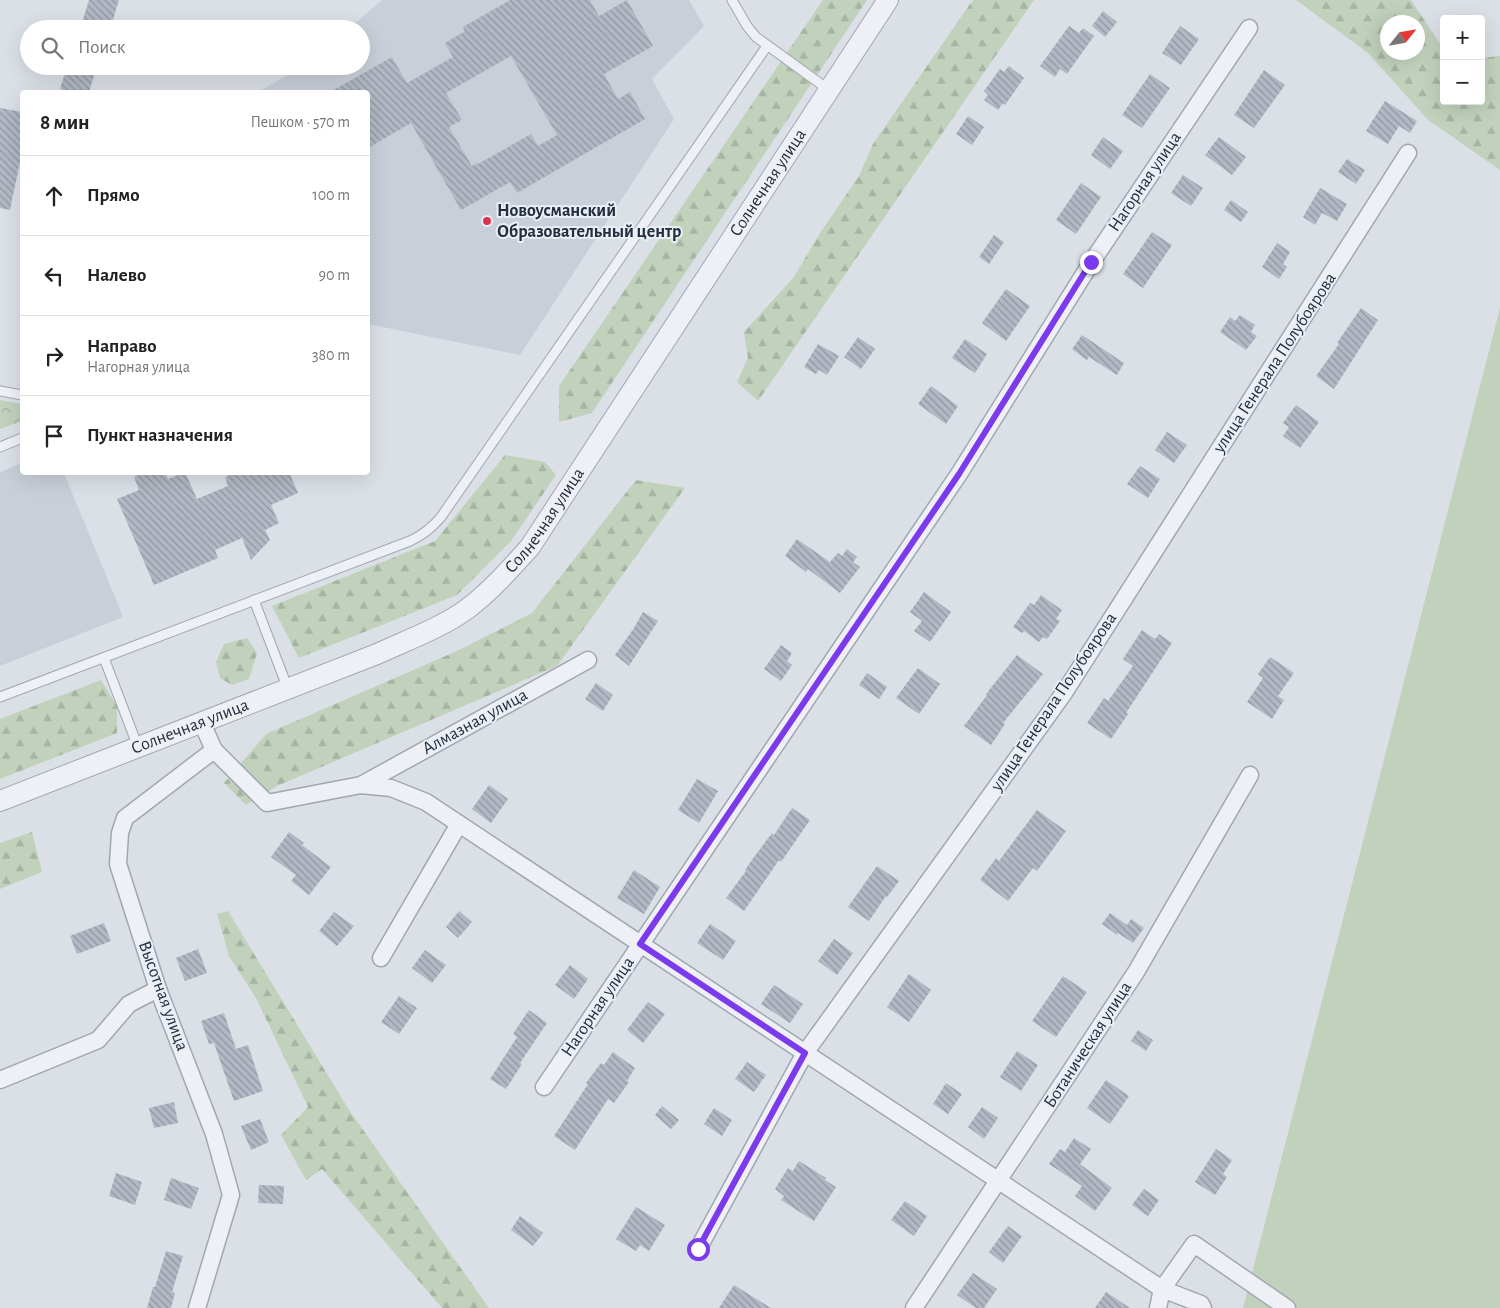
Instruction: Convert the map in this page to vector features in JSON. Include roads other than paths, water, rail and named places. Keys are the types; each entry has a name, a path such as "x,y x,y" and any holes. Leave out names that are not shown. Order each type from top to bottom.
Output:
{"street":[{"name":"Солнечная улица","path":"0,801 377,654 422,634 465,610 495,586 530,546 888,0"},
{"name":"Нагорная улица","path":"544,1087 959,474 1091,262 1250,28"},
{"name":"улица Генерала Полубоярова","path":"698,1249 805,1053 1064,693 1408,153"},
{"name":"Алмазная улица","path":"361,785 588,660"},
{"path":"202,723 214,750 267,803 361,785 391,788 426,802 1162,1290 1201,1304 1203,1308"},
{"name":"Высотная улица","path":"197,1308 231,1195 214,1134 158,989 118,864 120,833 125,818 214,750"},
{"name":"Ботаническая улица","path":"914,1308 1136,972 1250,775"},
{"path":"381,958 459,824"},
{"path":"0,1080 98,1040 129,1004 158,989"},
{"path":"1158,1308 1162,1290 1194,1244 1287,1308"}],"lane":[{"path":"732,0 756,37 830,90"},
{"path":"0,697 410,541 432,528 767,46"},
{"path":"0,391 20,395"},
{"path":"0,447 20,439"},
{"path":"254,600 288,689"},
{"path":"104,658 138,747"}],"place":[{"name":"Новоусманский Образовательный центр","path":"487,221"}]}
